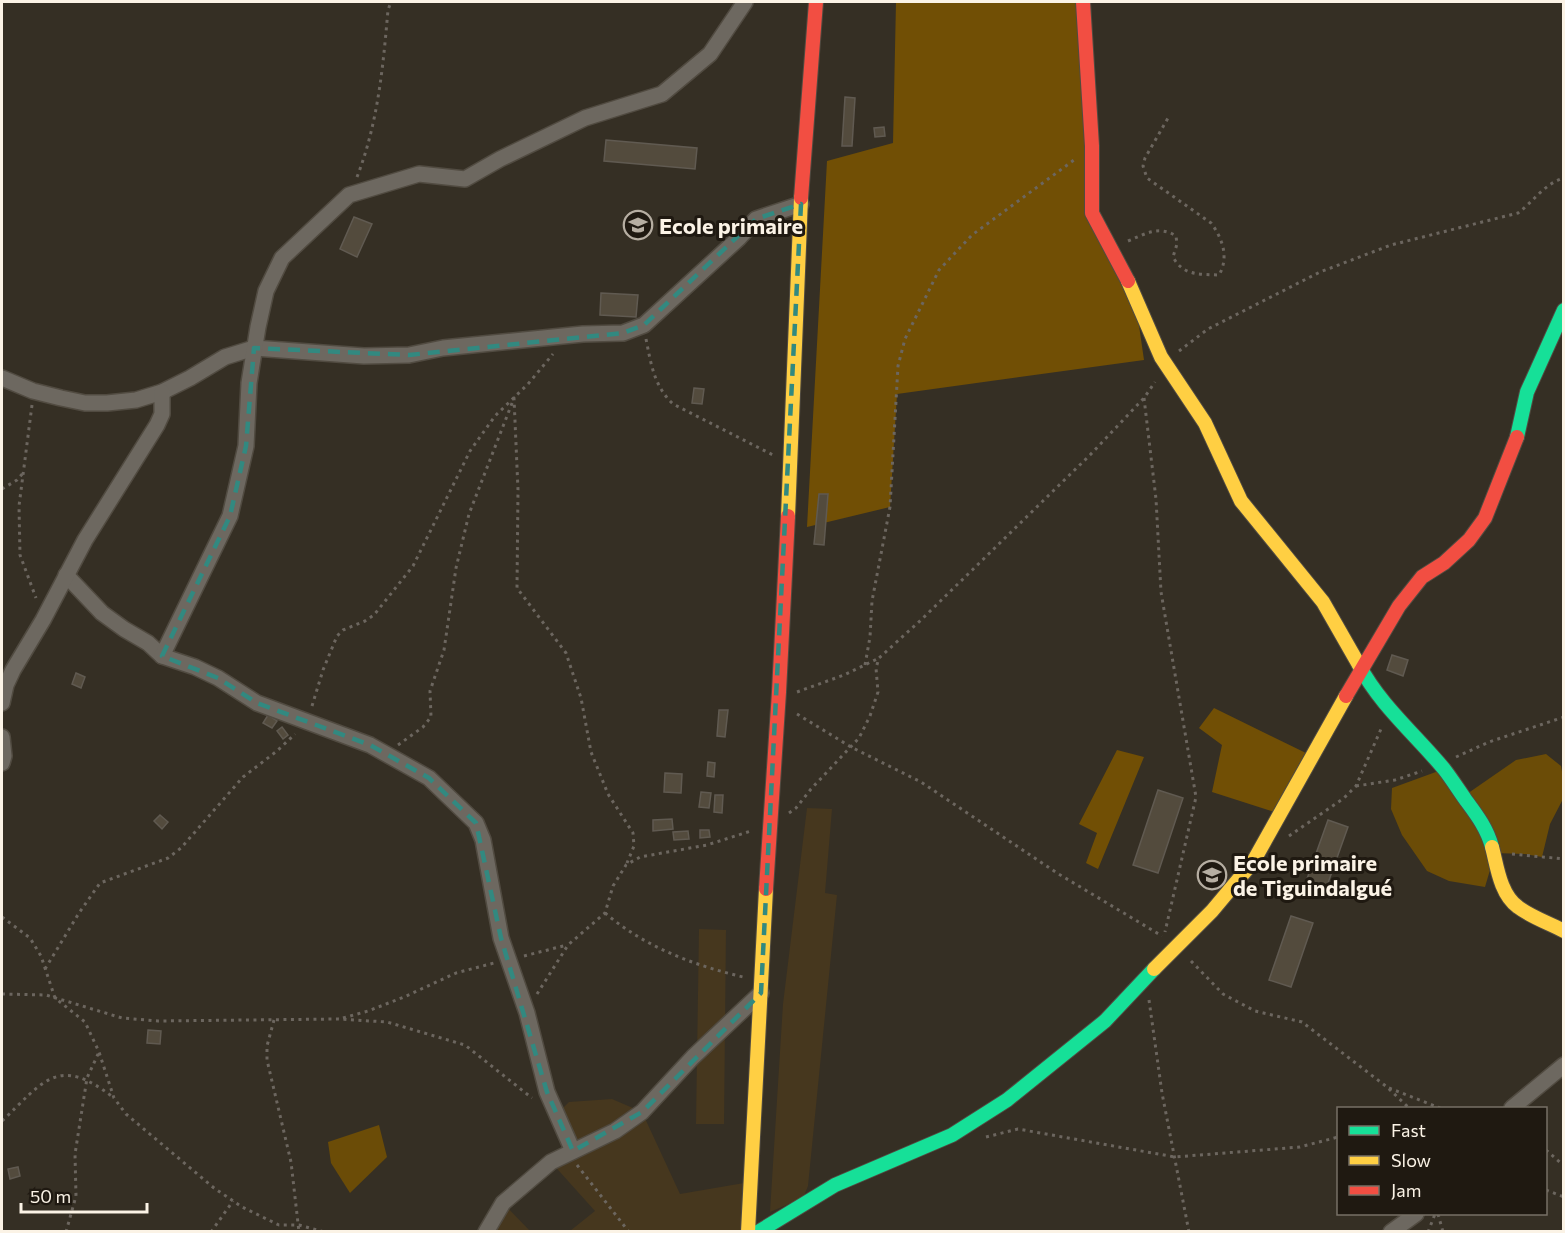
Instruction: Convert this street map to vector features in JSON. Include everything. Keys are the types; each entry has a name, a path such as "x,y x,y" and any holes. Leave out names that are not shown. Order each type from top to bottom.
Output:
{"street":[{"path":"162,656 230,516 246,446 249,383 254,348 266,291 282,258 350,195 419,174 465,179 500,159 585,118 662,94 710,54 745,2"},
{"path":"748,1232 769,826 779,703 801,204 816,2"},
{"path":"1083,2 1092,146 1092,213 1134,291 1161,357 1205,423 1241,501 1323,602 1343,634 1361,670 1385,703 1439,764 1480,819 1489,836 1506,893 1516,906 1563,931"},
{"path":"2,378 33,391 85,403 107,403 136,400 162,392 225,357 254,348 364,356 409,356 443,348 568,335 623,333 644,325 739,238 756,219 801,204"},
{"path":"758,1232 835,1185 952,1135 1007,1100 1105,1021 1145,977 1178,947 1253,862 1318,743 1399,606 1422,578 1444,563 1469,540 1485,518 1518,433 1527,392 1563,310"},
{"path":"2,703 6,685 13,670 43,620 85,540 154,432 162,414 162,392"},
{"path":"66,574 102,613 148,643 162,656 195,667 218,678 257,703 370,744 429,778 476,823 483,840 501,938 526,1012 547,1092 573,1151"},
{"path":"2,737 4,756 2,763"},
{"path":"486,1232 503,1203 551,1162 615,1131 642,1112 761,987"},
{"path":"1513,1107 1563,1065"},
{"path":"1391,1232 1415,1215"}],"path":[{"path":"350,195 366,153 381,84 388,10 391,2"},
{"path":"1111,252 1124,242 1154,231 1167,230 1176,236 1177,244 1173,257 1177,265 1189,273 1219,275 1225,265 1225,253 1211,223 1147,178 1143,165 1145,158 1168,118"},
{"path":"865,665 870,637 872,601 890,507 898,366 905,339 939,270 972,236 1092,146"},
{"path":"1144,398 1156,499 1161,592 1196,797 1164,936 1057,873 921,782 851,747 779,703 802,689 844,675 879,658 1082,463 1144,398 1166,364 1181,349 1208,329 1320,272 1391,245 1518,213 1532,203 1549,184 1563,178"},
{"path":"644,325 651,365 657,385 663,395 673,404 790,464"},
{"path":"45,969 79,912 100,883 168,858 181,848 243,777 278,751 308,721 323,670 337,636 343,630 374,615 413,566 470,451 495,416 528,384 568,335"},
{"path":"33,391 19,506 20,555 43,620"},
{"path":"386,754 423,727 431,717 430,691 444,650 456,568 469,514 514,398"},
{"path":"514,398 518,490 517,588 566,653 581,698 591,752 609,794 633,833 634,846 613,886 605,913 568,945 526,1012"},
{"path":"2,489 17,480 24,471"},
{"path":"626,865 639,858 707,845 769,826 796,808 859,738 878,692 876,668 879,658"},
{"path":"1288,836 1344,798 1356,786 1382,726 1385,703"},
{"path":"1356,786 1395,780 1490,742 1563,717"},
{"path":"1494,853 1563,859"},
{"path":"605,913 624,929 666,952 761,987"},
{"path":"2,916 30,938 41,956 55,998 85,1022 99,1052 114,1098"},
{"path":"338,1019 368,1011 456,973 568,945"},
{"path":"1178,947 1223,994 1255,1011 1302,1022 1388,1087 1407,1107"},
{"path":"1145,977 1162,1093 1189,1232"},
{"path":"2,994 46,995 122,1018 158,1021 338,1019 387,1022 465,1045 531,1097 537,1105"},
{"path":"274,1020 267,1046 267,1060 291,1162 299,1232"},
{"path":"66,1232 76,1196 75,1154 87,1078 99,1052"},
{"path":"2,1121 48,1078 77,1076 98,1085 114,1098 126,1114 214,1188 233,1201 279,1225 298,1225 324,1232"},
{"path":"1388,1087 1438,1107"},
{"path":"984,1138 1018,1129 1174,1157 1300,1148 1337,1137"},
{"path":"573,1151 577,1166 629,1232"},
{"path":"1547,1152 1563,1166"},
{"path":"1547,1191 1563,1197"},
{"path":"211,1232 233,1201"},
{"path":"1428,1232 1436,1215"},
{"path":"1437,1215 1443,1232"}],"highlighted area":[{"path":"801,204 761,993 642,1112 573,1151 547,1092 501,938 476,823 429,778 370,745 257,703 218,678 162,656 230,516 246,446 254,348 409,355 623,333 644,325 756,219"}],"shaded area":[{"path":"896,2 1083,2 1092,213 1134,291 1144,360 897,394 890,507 807,527 827,161 893,143"},
{"path":"1214,708 1308,754 1274,812 1212,792 1222,745 1199,728"},
{"path":"1117,750 1144,757 1098,869 1086,863 1097,833 1079,824"},
{"path":"1546,754 1561,766 1563,799 1550,824 1542,857 1495,853 1485,887 1449,881 1427,871 1402,835 1391,809 1392,788 1444,769 1464,796 1516,760"},
{"path":"807,808 832,809 825,893 837,895 808,1186 803,1198 770,1212 783,1004"},
{"path":"699,929 726,930 724,1124 696,1124"},
{"path":"612,1099 642,1112 680,1194 750,1182 748,1231 570,1231 595,1211 551,1162 573,1151 550,1121 569,1102"},
{"path":"379,1125 387,1157 350,1193 331,1163 328,1142"},
{"path":"503,1203 530,1231 486,1232"}],"building":[{"path":"845,97 855,98 852,146 842,146"},
{"path":"884,127 885,136 875,137 874,128"},
{"path":"606,140 697,148 695,169 604,161"},
{"path":"354,217 372,224 357,257 340,249"},
{"path":"601,293 638,295 636,317 600,315"},
{"path":"694,388 704,389 702,404 692,403"},
{"path":"819,494 828,494 824,545 814,544"},
{"path":"1392,655 1408,660 1403,676 1387,670"},
{"path":"76,673 85,677 81,688 72,684"},
{"path":"719,710 728,710 725,737 717,736"},
{"path":"268,715 277,721 272,728 263,723"},
{"path":"282,727 288,735 283,739 277,731"},
{"path":"708,762 715,763 714,777 707,776"},
{"path":"665,773 682,774 681,793 664,792"},
{"path":"1158,790 1183,798 1158,873 1133,865"},
{"path":"701,792 711,793 709,808 699,807"},
{"path":"715,795 723,795 722,813 714,812"},
{"path":"160,815 168,822 162,829 154,821"},
{"path":"672,819 673,829 653,831 653,820"},
{"path":"1328,820 1348,827 1323,897 1303,890"},
{"path":"700,830 709,830 710,837 700,838"},
{"path":"688,831 689,839 674,840 673,832"},
{"path":"1291,916 1313,923 1291,987 1269,980"},
{"path":"148,1030 161,1031 160,1044 147,1043"},
{"path":"18,1167 20,1176 10,1179 8,1169"}],"traffic: fast":[{"path":"1517,437 1527,392 1564,310"},
{"path":"1359,665 1367,680 1387,706 1447,772 1481,822 1492,847"},
{"path":"758,1232 835,1185 952,1135 1007,1100 1105,1021 1154,969"}],"traffic: slow":[{"path":"788,516 801,198"},
{"path":"1128,281 1161,357 1205,423 1241,501 1323,602 1359,665"},
{"path":"1154,969 1212,911 1253,862 1346,696"},
{"path":"1492,847 1500,879 1512,901 1529,914 1564,931"},
{"path":"748,1232 766,889"}],"traffic: jam":[{"path":"801,198 816,2"},
{"path":"1083,2 1092,146 1092,213 1128,281"},
{"path":"1346,696 1399,606 1422,577 1444,563 1469,540 1485,518 1517,437"},
{"path":"766,889 788,516"}],"place":[{"name":"Ecole primaire","path":"638,225"},
{"name":"Ecole primaire de Tiguindalgué","path":"1212,875"}]}
